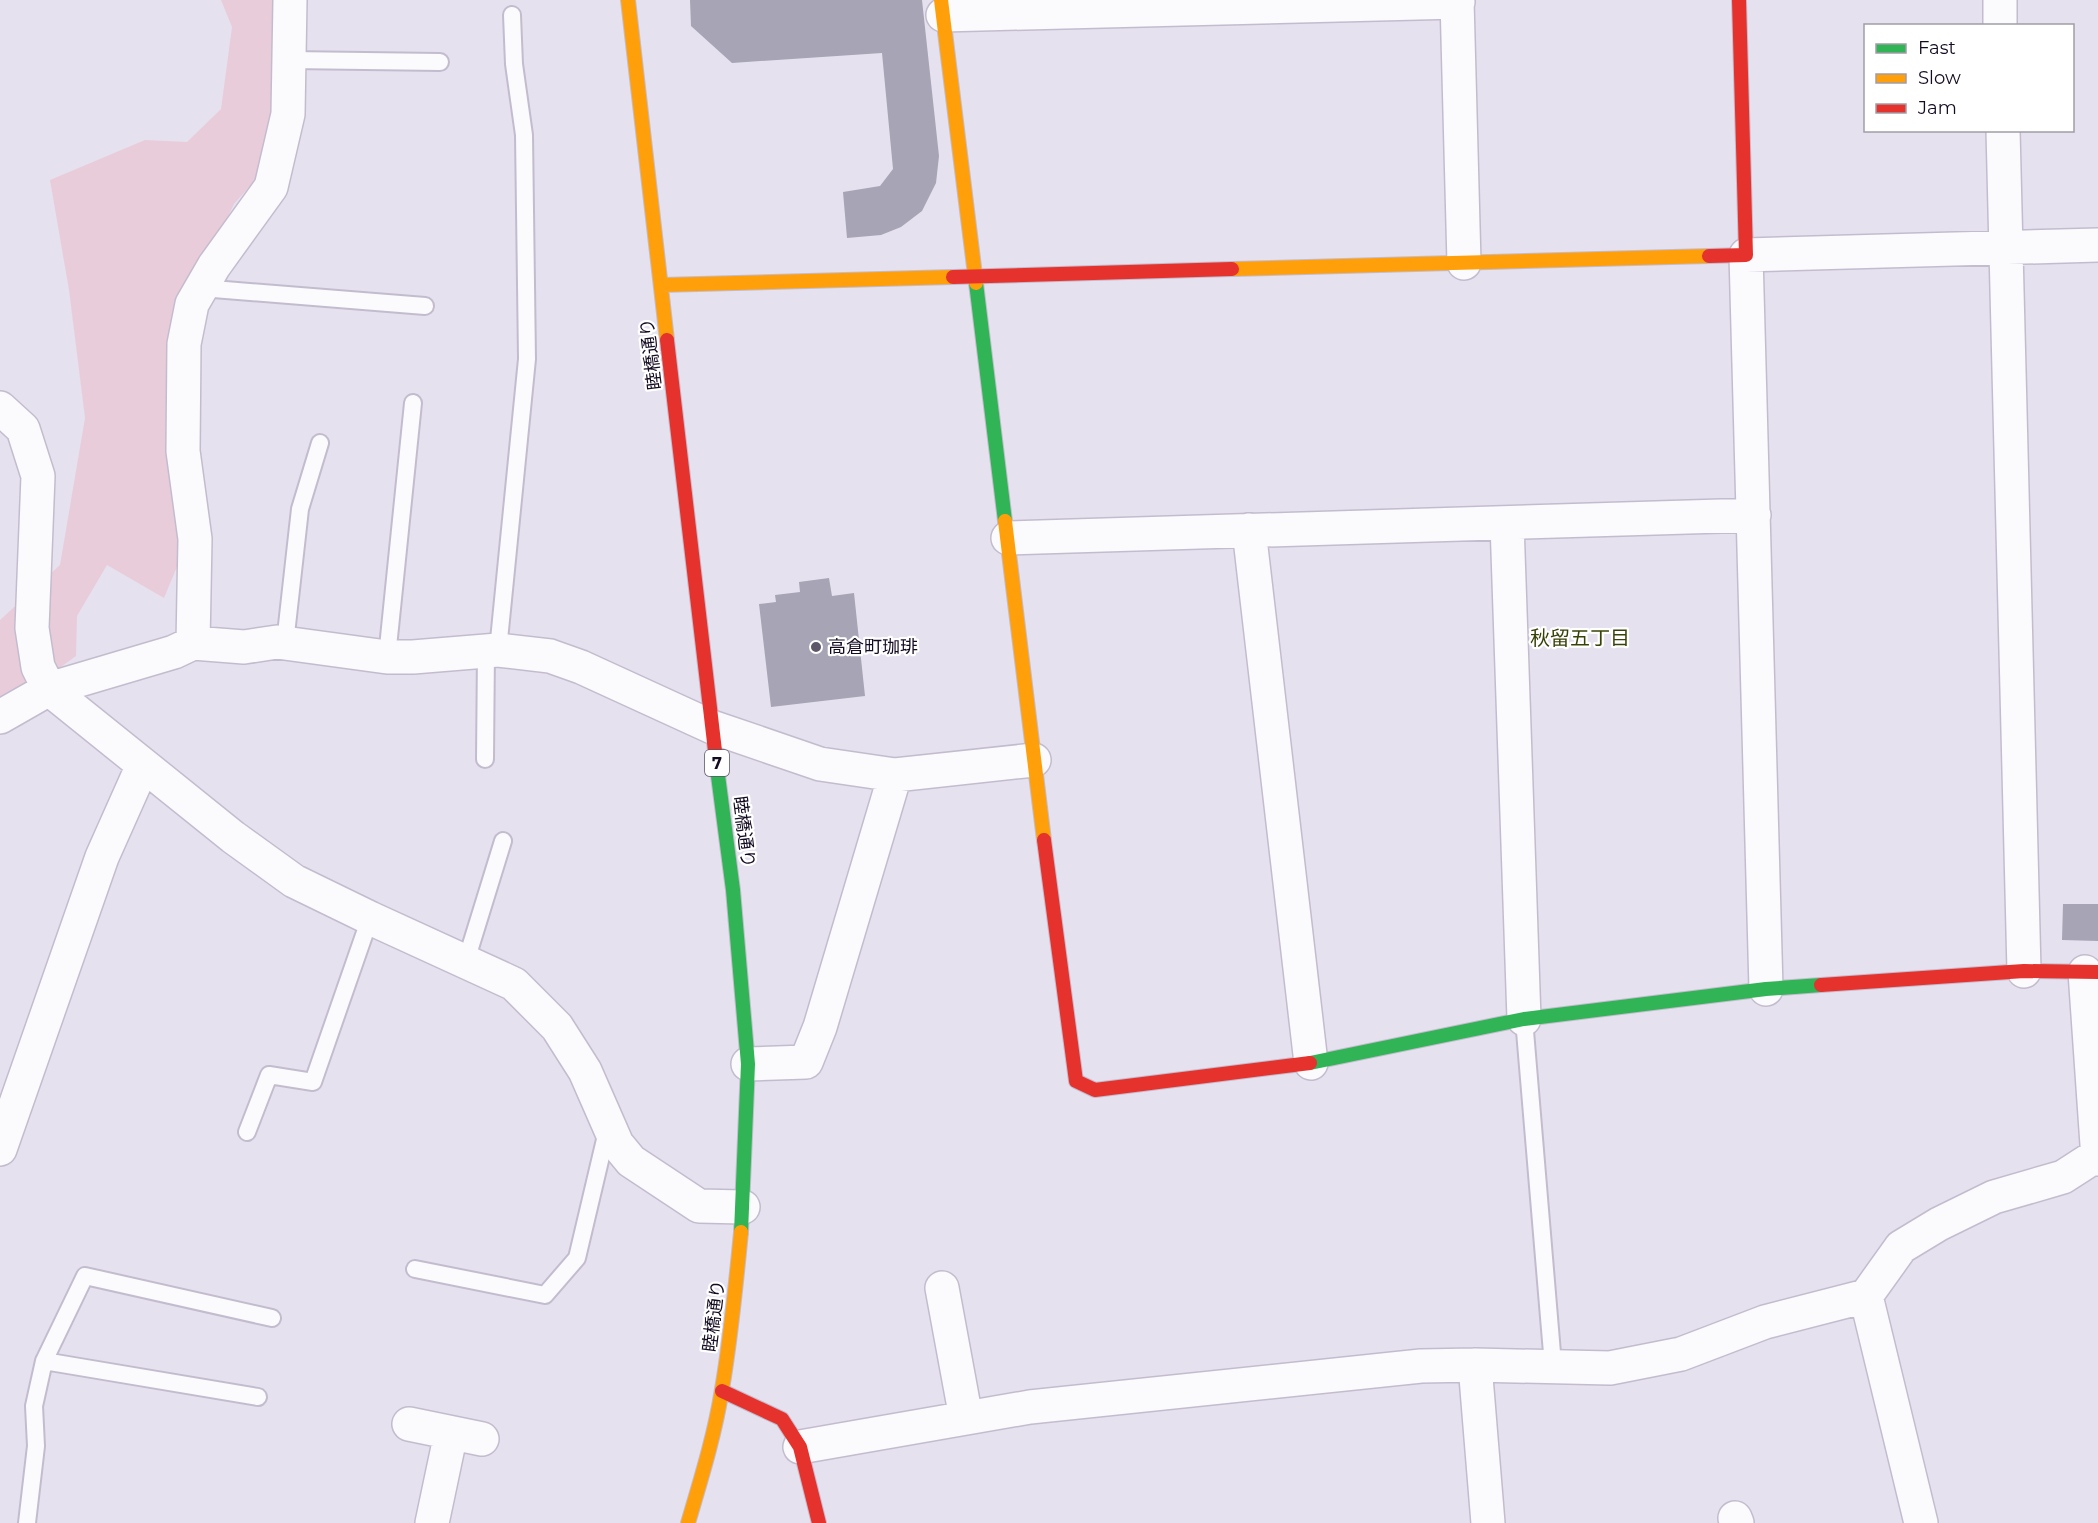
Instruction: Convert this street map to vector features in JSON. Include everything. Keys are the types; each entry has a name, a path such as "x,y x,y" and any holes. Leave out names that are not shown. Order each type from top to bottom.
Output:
{"street":[{"path":"194,643 195,539 183,451 184,344 192,304 271,186 288,114 290,0"},
{"name":"睦橋通り","path":"628,0 733,890 748,1064 743,1207 731,1331 722,1391 705,1465 688,1523"},
{"path":"1739,0 1766,989"},
{"path":"2000,0 2000,24"},
{"path":"800,1447 1054,1404 1421,1366 1553,1365 1610,1368 1681,1354 1765,1322 1866,1296 1901,1247 1939,1224 1994,1197 2062,1177 2098,1156 2092,972 2024,971 1766,989 1524,1019 1311,1063 1095,1090 1076,1081 1034,760 942,8 1458,1 1464,263"},
{"path":"2003,132 2024,971"},
{"path":"662,285 2098,245"},
{"path":"0,408 23,429 38,476 32,628 38,667 49,689 233,837 294,880 370,918 514,984 557,1027 585,1071 617,1144 632,1161 699,1206 743,1207"},
{"path":"1008,538 1754,515"},
{"path":"1507,523 1524,1019"},
{"path":"1249,530 1311,1063"},
{"path":"0,717 49,689 174,652 194,643 244,647 277,642 387,657 492,651 550,656 581,667 712,727 820,764 895,775 1034,760"},
{"path":"0,1149 102,857 143,765"},
{"path":"748,1064 806,1062 820,1027 895,775"},
{"path":"942,1288 966,1418"},
{"path":"1866,1296 1921,1523"},
{"path":"1475,1365 1488,1523"},
{"path":"722,1391 782,1419 800,1447 819,1523"},
{"path":"409,1424 467,1436 432,1523"}],"lane":[{"path":"485,759 492,651 527,359 524,135 514,64 512,15"},
{"path":"290,60 440,62"},
{"path":"201,288 425,306"},
{"path":"387,657 413,403"},
{"path":"285,643 300,509 320,443"},
{"path":"466,961 503,841"},
{"path":"247,1132 269,1075 313,1082 370,918"},
{"path":"1524,1019 1553,1365"},
{"path":"415,1269 544,1295 577,1258 609,1125"},
{"path":"27,1523 36,1446 34,1406 44,1361 85,1276 272,1318"},
{"path":"44,1361 258,1397"}],"shaded area":[{"path":"221,0 274,0 279,153 234,204 173,331 184,550 164,598 107,565 77,616 76,656 0,711 0,620 60,565 85,418 69,290 50,180 145,140 187,142 221,109 232,27"}],"building":[{"path":"690,0 922,0 939,156 936,183 922,211 901,227 881,235 847,238 843,192 880,186 893,169 882,53 732,63 691,26"},
{"path":"829,578 832,596 854,593 865,696 771,707 759,604 776,602 775,595 800,592 799,582"},
{"path":"2063,904 2098,904 2098,941 2062,940"}],"traffic: fast":[{"path":"976,283 1005,521"},
{"path":"717,768 733,890 748,1064 741,1232"},
{"path":"1310,1063 1524,1019 1766,989 1821,985"}],"traffic: slow":[{"path":"628,0 667,340"},
{"path":"941,0 976,283"},
{"path":"1232,269 1709,256"},
{"path":"661,285 953,277"},
{"path":"1005,521 1044,840"},
{"path":"688,1523 719,1406 731,1330 741,1232"}],"traffic: jam":[{"path":"1709,256 1746,255 1739,0"},
{"path":"953,277 1232,269"},
{"path":"667,340 717,768"},
{"path":"1044,840 1076,1081 1095,1090 1310,1063"},
{"path":"1821,985 2024,971 2098,972"},
{"path":"722,1391 782,1419 800,1447 819,1523"}],"place":[{"name":"高倉町珈琲","path":"816,647"}],"district":[{"name":"秋留五丁目","path":"1580,638"}]}
